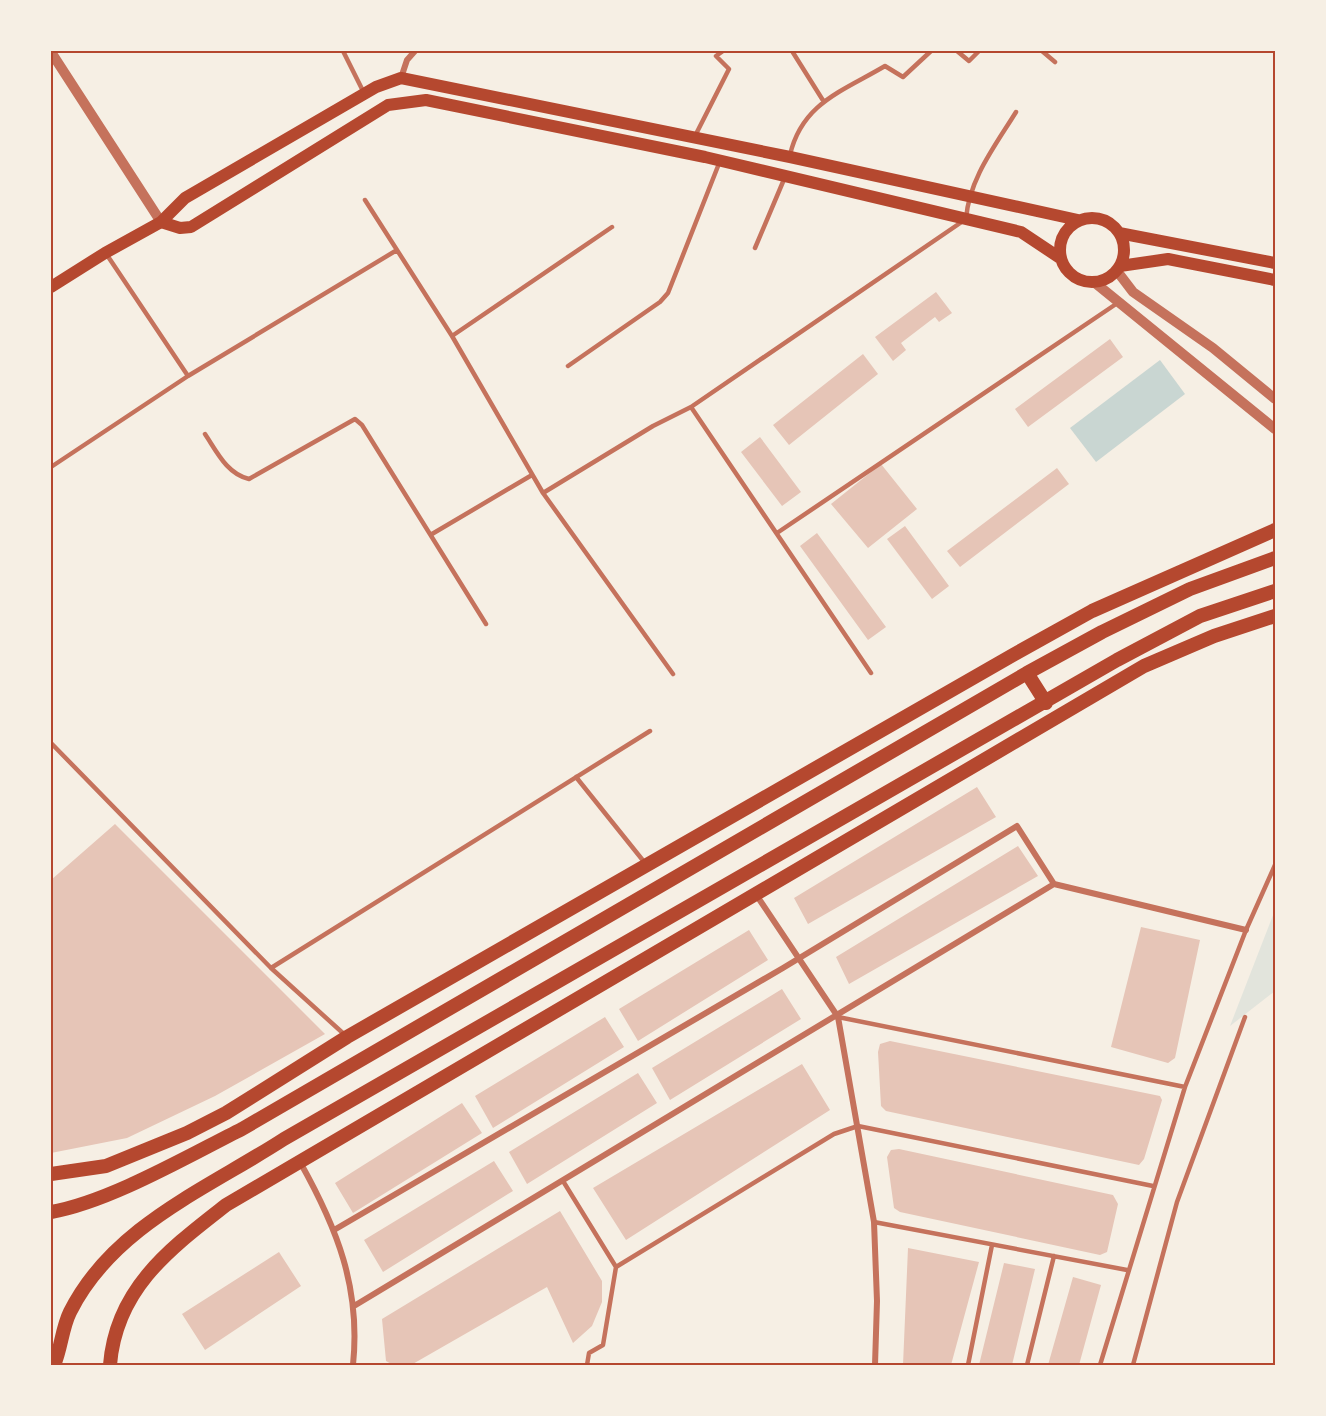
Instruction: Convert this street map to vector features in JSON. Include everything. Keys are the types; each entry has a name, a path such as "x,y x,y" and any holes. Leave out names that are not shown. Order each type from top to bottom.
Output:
{"main road":[{"path":"401,78 406,101"},
{"path":"51,287 105,253 161,222 185,198 364,93 401,78 790,157 968,198 1078,220"},
{"path":"161,222 180,228 191,227 388,105 426,100 720,161 1021,232 1060,258 1072,276 1094,282 1102,281 1118,269 1168,259 1275,280"},
{"path":"1060,258 1062,236 1078,220 1087,217 1106,220 1119,233 1124,249 1118,269"},
{"path":"1119,233 1275,263"},
{"path":"1168,259 1163,255 1162,250 1165,246 1174,244"},
{"path":"51,1174 106,1166 187,1133 226,1113 347,1037 645,863 1092,611 1275,530"},
{"path":"51,1212 67,1209 114,1190 242,1129 1101,632 1190,590 1275,558"},
{"path":"55,1364 69,1314 100,1266 123,1243 158,1215 284,1139 1046,703 1117,660 1200,616 1275,591"},
{"path":"110,1365 127,1302 165,1253 226,1205 1144,666 1214,636 1275,616"},
{"path":"1027,673 1046,703"},
{"path":"744,876 755,893"},
{"path":"226,1113 242,1129"},
{"path":"284,1139 300,1162"}],"street":[{"path":"401,78 406,60 415,51"},
{"path":"55,53 55,69 161,222"},
{"path":"1118,269 1133,292 1213,348 1275,399"},
{"path":"1094,282 1275,429"},
{"path":"334,1230 800,958 1017,826 1054,884 1246,930"},
{"path":"354,1306 838,1017 1054,884"},
{"path":"755,893 838,1017 874,1222 877,1302 875,1365"},
{"path":"300,1162 334,1230 345,1258 354,1306 353,1365"}],"lane":[{"path":"343,51 364,93"},
{"path":"694,138 729,69 716,56 723,51"},
{"path":"792,51 824,102"},
{"path":"790,157 799,126 824,102 885,66 903,77 931,51"},
{"path":"957,51 969,61 979,51"},
{"path":"1042,51 1055,62"},
{"path":"543,493 653,426 691,407 966,219 968,198 986,160 1016,112"},
{"path":"568,366 660,302 668,293 720,161"},
{"path":"754,248 785,177"},
{"path":"365,200 452,336 543,493 673,674"},
{"path":"452,336 612,227"},
{"path":"51,466 188,376 397,250"},
{"path":"105,253 188,376"},
{"path":"777,533 1119,302"},
{"path":"691,407 871,673"},
{"path":"205,434 228,468 240,477 249,479 355,419 362,425 432,534 486,624"},
{"path":"432,534 532,475"},
{"path":"270,968 650,731"},
{"path":"51,743 270,968 347,1037"},
{"path":"576,777 645,863"},
{"path":"1100,1365 1127,1270 1185,1087 1246,930 1275,865"},
{"path":"838,1017 1185,1087"},
{"path":"1133,1365 1177,1202 1245,1017"},
{"path":"616,1267 834,1134 858,1126 1153,1186"},
{"path":"563,1181 616,1267 603,1345 589,1353 587,1365"},
{"path":"874,1222 1127,1270"},
{"path":"968,1365 992,1245"},
{"path":"1027,1365 1054,1256"}],"shaded area":[{"path":"1160,360 1185,394 1096,462 1070,428"},
{"path":"1275,910 1275,991 1230,1026"}],"building":[{"path":"936,292 952,313 939,322 935,317 901,343 906,350 893,361 875,337"},
{"path":"1110,339 1123,357 1028,427 1015,409"},
{"path":"863,354 878,374 789,445 773,425"},
{"path":"760,437 801,492 782,506 741,452"},
{"path":"881,464 917,509 868,548 831,504"},
{"path":"1057,468 1069,484 960,567 947,551"},
{"path":"905,526 949,586 932,599 887,539"},
{"path":"817,533 886,627 868,640 800,546"},
{"path":"977,787 996,817 808,924 794,898"},
{"path":"115,824 325,1034 215,1096 127,1138 51,1153 51,880"},
{"path":"1018,846 1038,876 849,984 836,957"},
{"path":"1141,927 1200,940 1175,1058 1168,1063 1111,1047"},
{"path":"749,930 768,960 638,1041 619,1009"},
{"path":"782,989 801,1019 670,1100 652,1068"},
{"path":"605,1017 624,1047 493,1128 475,1096"},
{"path":"890,1041 1160,1096 1162,1100 1144,1159 1139,1165 886,1111 881,1106 878,1052 880,1044"},
{"path":"802,1064 830,1110 626,1240 593,1188"},
{"path":"638,1073 657,1103 527,1184 509,1152"},
{"path":"462,1103 482,1133 353,1213 335,1183"},
{"path":"899,1149 1113,1195 1118,1204 1107,1252 1100,1255 900,1212 894,1208 887,1157 891,1150"},
{"path":"494,1161 513,1191 383,1272 364,1240"},
{"path":"560,1211 602,1281 602,1302 592,1326 573,1343 547,1287 411,1365 393,1365 386,1361 382,1319"},
{"path":"908,1248 979,1262 951,1365 903,1365"},
{"path":"279,1252 301,1286 205,1350 182,1314"},
{"path":"1004,1263 1035,1269 1012,1365 979,1365"},
{"path":"1073,1277 1101,1285 1079,1365 1048,1365"}]}
